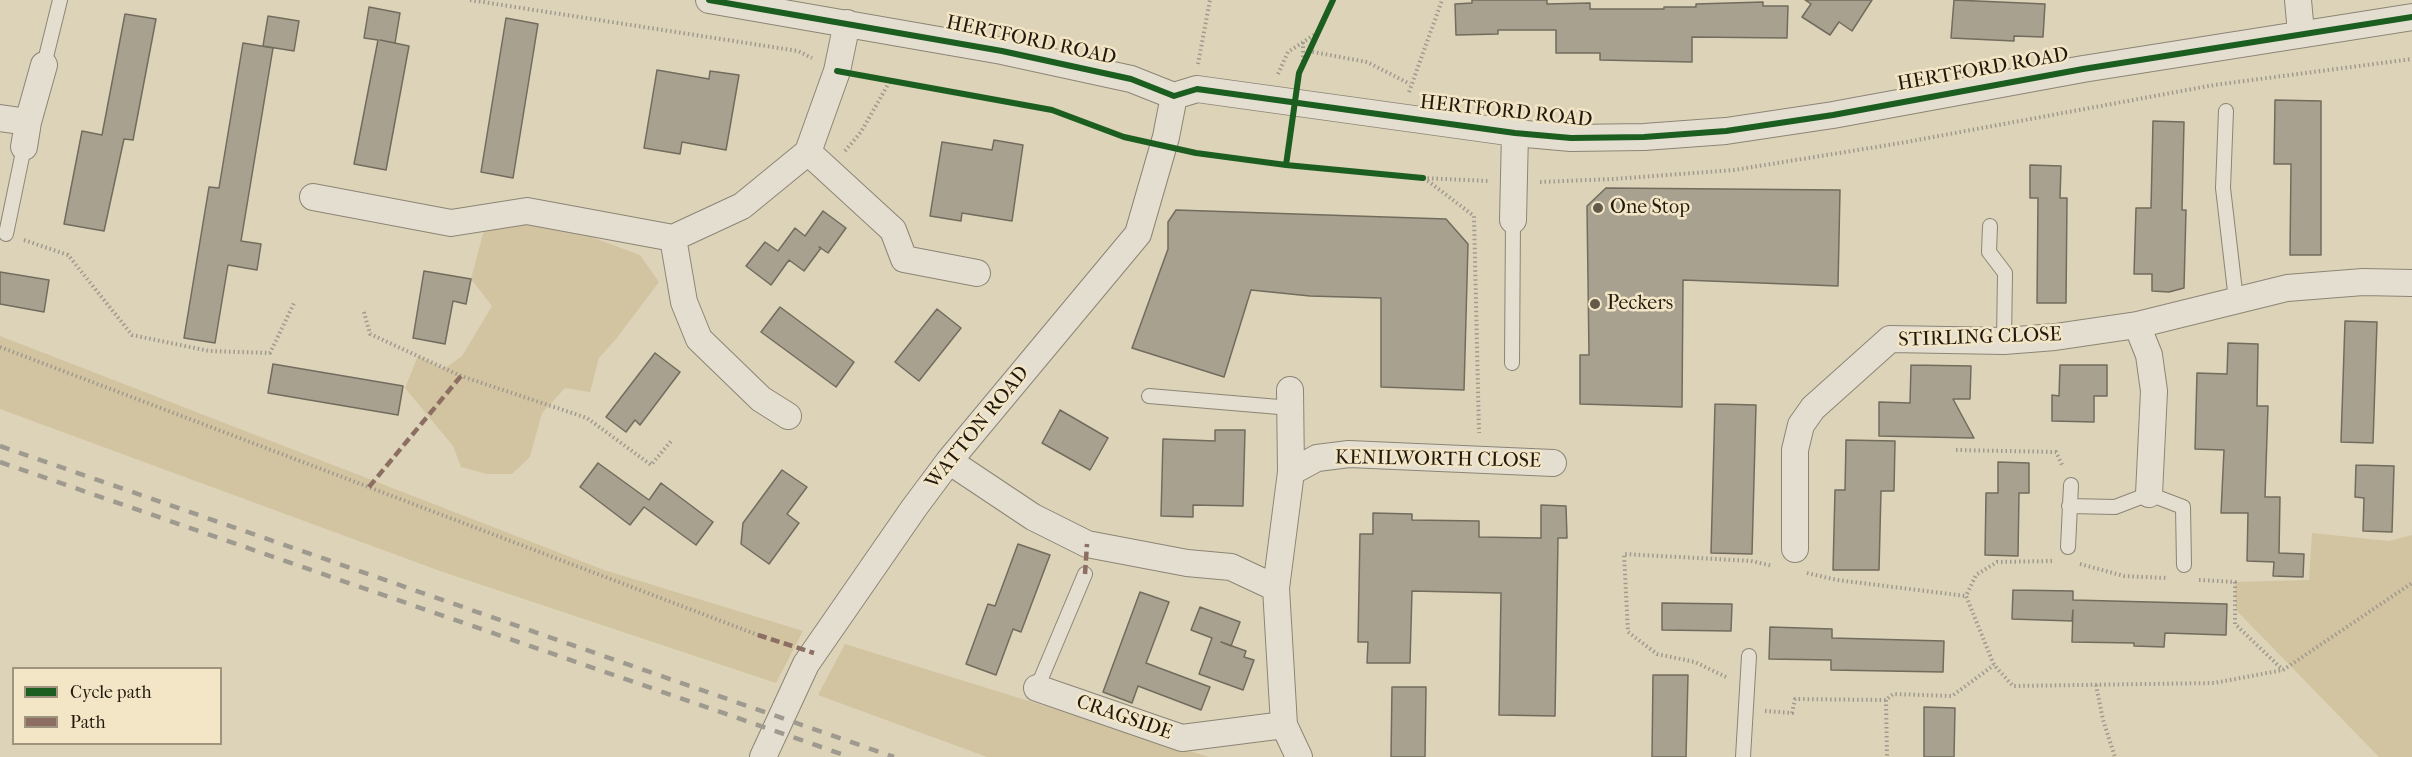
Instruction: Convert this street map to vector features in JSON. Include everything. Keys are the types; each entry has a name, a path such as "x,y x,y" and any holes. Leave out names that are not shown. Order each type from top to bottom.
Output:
{"street":[{"name":"HERTFORD ROAD","path":"708,0 1002,51 1186,92 1267,97 1402,118 1571,138 1644,137 1726,131 1833,115 2061,72 2412,17"},
{"path":"2298,0 2301,33"},
{"path":"313,197 451,223 527,211 673,238 742,206 808,152 837,71 847,23"},
{"path":"24,147 28,122 44,65"},
{"name":"WATTON ROAD","path":"763,757 806,664 949,461 1138,234 1166,137 1186,92"},
{"path":"0,118 28,122"},
{"path":"1514,220 1515,133"},
{"path":"808,152 893,230 904,259 977,273"},
{"path":"673,238 684,302 699,339 761,399 788,416"},
{"name":"STIRLING CLOSE","path":"1795,549 1795,450 1801,425 1813,408 1890,339 2004,341 2079,334 2137,325 2288,288 2363,282 2412,283"},
{"path":"2137,325 2149,355 2154,391 2150,494"},
{"path":"1290,399 1291,472 1276,588 1284,726 1299,757"},
{"name":"KENILWORTH CLOSE","path":"1291,472 1317,458 1349,454 1553,463"},
{"path":"949,461 1033,517 1087,544 1187,563 1231,567 1276,588"},
{"name":"CRAGSIDE","path":"1037,688 1182,738 1284,726"}],"lane":[{"path":"44,65 60,0"},
{"path":"2226,111 2223,188 2236,300"},
{"path":"6,234 24,147"},
{"path":"1512,363 1514,220"},
{"path":"1990,226 1989,252 2005,273 2004,341"},
{"path":"1149,396 1290,399"},
{"path":"2068,547 2071,485"},
{"path":"2069,506 2115,507 2150,494 2183,507 2184,565"},
{"path":"1037,688 1085,574"},
{"path":"1743,757 1749,656"}],"path":[{"path":"470,0 798,51 837,71"},
{"path":"1186,92 1198,61 1210,0"},
{"path":"1402,118 1410,84 1442,0"},
{"path":"1299,73 1321,25"},
{"path":"1267,97 1288,52 1317,33"},
{"path":"1303,42 1303,63"},
{"path":"1308,51 1367,62 1410,84"},
{"path":"1412,177 1513,183 1613,179 1734,170 1901,143 2214,85 2412,59"},
{"path":"879,79 901,83"},
{"path":"827,171 861,132 890,81"},
{"path":"1423,178 1474,216 1479,459"},
{"path":"6,234 68,255 132,335 210,351 270,353 295,301"},
{"path":"364,312 370,334 461,376 587,418 651,465 672,440"},
{"path":"0,347 758,635"},
{"path":"1956,450 2056,452 2071,485"},
{"path":"1624,554 1628,632 1657,654 1695,662 1719,675 1748,682"},
{"path":"2061,562 1997,562 1976,575 1966,596 1994,665 2013,686 2214,683 2283,669 2412,583"},
{"path":"2070,562 2124,576 2175,579"},
{"path":"2195,580 2235,582 2235,624 2283,669"},
{"path":"1746,710 1792,713 1795,699 1886,700 1893,694 1952,696 1994,665"},
{"path":"2096,685 2103,720 2115,757"},
{"path":"1886,700 1887,757"}],"shaded area":[{"path":"511,224 539,226 586,235 640,255 659,282 599,358 590,392 565,388 542,413 530,457 512,474 487,474 461,467 453,446 405,388 418,356 444,369 462,356 492,306 471,279 484,230"},
{"path":"0,336 604,570 803,631 776,683 440,571 0,409"},
{"path":"2312,533 2389,541 2412,535 2412,757 2379,757 2236,610 2235,582 2309,580"},
{"path":"845,644 1209,757 987,757 818,695"}],"building":[{"path":"1472,0 1547,0 1547,4 1590,3 1590,9 1664,9 1664,7 1696,7 1696,4 1763,2 1763,6 1788,6 1787,38 1692,37 1692,62 1600,60 1600,53 1556,53 1556,30 1498,30 1498,34 1456,35 1455,4 1472,3"},
{"path":"1805,0 1872,0 1852,31 1839,22 1830,35 1802,17 1811,4"},
{"path":"1954,0 2045,4 2043,37 2014,36 2014,41 1951,38"},
{"path":"369,7 400,13 395,43 380,40 409,46 386,170 354,164 378,40 364,38"},
{"path":"125,14 156,19 133,140 124,139 104,231 64,224 82,131 102,135"},
{"path":"268,16 299,21 294,51 263,46"},
{"path":"506,18 538,24 513,178 481,172"},
{"path":"243,43 273,48 241,241 261,244 257,270 228,265 215,343 184,338 209,187 219,188"},
{"path":"657,70 709,79 710,71 739,75 726,150 682,142 680,154 644,148"},
{"path":"2275,100 2321,101 2321,255 2290,255 2291,164 2274,164"},
{"path":"2153,121 2184,122 2182,210 2186,210 2184,288 2169,292 2152,291 2152,274 2134,274 2136,208 2151,208"},
{"path":"994,140 1023,145 1012,221 962,213 961,221 930,216 942,142 992,150"},
{"path":"2030,165 2061,166 2060,198 2067,198 2066,303 2037,303 2038,198 2030,198"},
{"path":"1606,188 1840,190 1838,286 1683,280 1682,407 1580,404 1580,355 1589,355 1587,206"},
{"path":"1176,210 1446,219 1468,244 1464,390 1381,387 1381,298 1310,296 1251,290 1224,377 1132,348 1168,249 1168,222"},
{"path":"823,211 846,228 828,253 821,248 804,271 789,260 771,285 746,266 765,242 778,251 795,228 805,236"},
{"path":"424,271 471,279 466,304 453,301 445,344 413,338"},
{"path":"0,272 49,280 44,312 0,304"},
{"path":"780,307 854,362 836,387 761,332"},
{"path":"937,309 961,328 919,381 895,362"},
{"path":"2345,321 2377,322 2373,443 2341,442"},
{"path":"2228,343 2258,344 2257,406 2268,406 2265,497 2280,497 2279,553 2304,554 2303,577 2273,576 2274,562 2247,561 2248,513 2221,513 2224,450 2195,449 2197,373 2227,374"},
{"path":"655,353 680,372 640,425 635,420 626,432 606,417"},
{"path":"273,364 403,386 398,415 268,393"},
{"path":"1911,365 1971,366 1970,399 1953,399 1974,438 1879,436 1879,402 1910,403"},
{"path":"2060,365 2107,365 2107,396 2094,396 2094,422 2052,421 2052,395 2059,396"},
{"path":"1715,404 1756,405 1752,554 1711,553"},
{"path":"1060,410 1108,438 1090,470 1042,443"},
{"path":"1215,430 1245,430 1243,506 1193,505 1193,517 1161,516 1163,439 1215,441"},
{"path":"1846,440 1895,441 1894,491 1881,491 1879,570 1833,570 1835,490 1845,490"},
{"path":"1998,462 2029,463 2029,493 2019,493 2018,556 1985,555 1986,493 1998,493"},
{"path":"598,463 649,500 661,483 713,522 696,545 644,507 630,525 580,487"},
{"path":"2356,465 2394,466 2392,532 2363,531 2364,498 2355,497"},
{"path":"782,470 807,487 787,514 799,523 769,564 741,544 743,523"},
{"path":"1541,505 1566,506 1567,538 1558,538 1555,716 1499,715 1501,593 1412,591 1410,663 1367,663 1368,642 1358,642 1360,534 1373,534 1373,513 1412,514 1412,520 1479,521 1479,537 1541,538"},
{"path":"1018,544 1050,555 1021,632 1013,629 996,675 966,664 988,604 995,606"},
{"path":"2013,590 2073,591 2073,600 2227,604 2226,635 2165,633 2164,647 2134,646 2134,643 2072,642 2073,610 2072,621 2012,619"},
{"path":"1140,592 1169,602 1146,663 1210,687 1201,710 1138,686 1132,703 1103,692"},
{"path":"1662,603 1732,604 1731,631 1662,630"},
{"path":"1200,607 1240,622 1231,646 1246,651 1244,657 1254,660 1243,690 1199,674 1212,638 1191,630"},
{"path":"1770,627 1832,629 1832,638 1944,641 1943,672 1831,670 1831,660 1769,659"},
{"path":"1653,675 1688,675 1686,757 1652,757"},
{"path":"1392,687 1426,687 1425,757 1391,757"},
{"path":"1924,707 1955,708 1954,757 1924,757"}],"railway":[{"path":"0,446 894,757"},
{"path":"0,462 850,757"}],"marked path":[{"path":"369,487 461,376"},
{"path":"1085,574 1087,544"},
{"path":"758,635 814,653"}],"cycle path":[{"path":"709,0 1002,51 1131,79 1174,96 1197,89 1515,133 1571,138 1644,137 1726,131 1833,115 2083,69 2412,17"},
{"path":"1286,165 1299,73 1333,0"},
{"path":"837,71 1052,110 1124,137 1196,153 1286,165 1423,178"}],"place":[{"name":"One Stop","path":"1598,208"},
{"name":"Peckers","path":"1595,304"}]}
